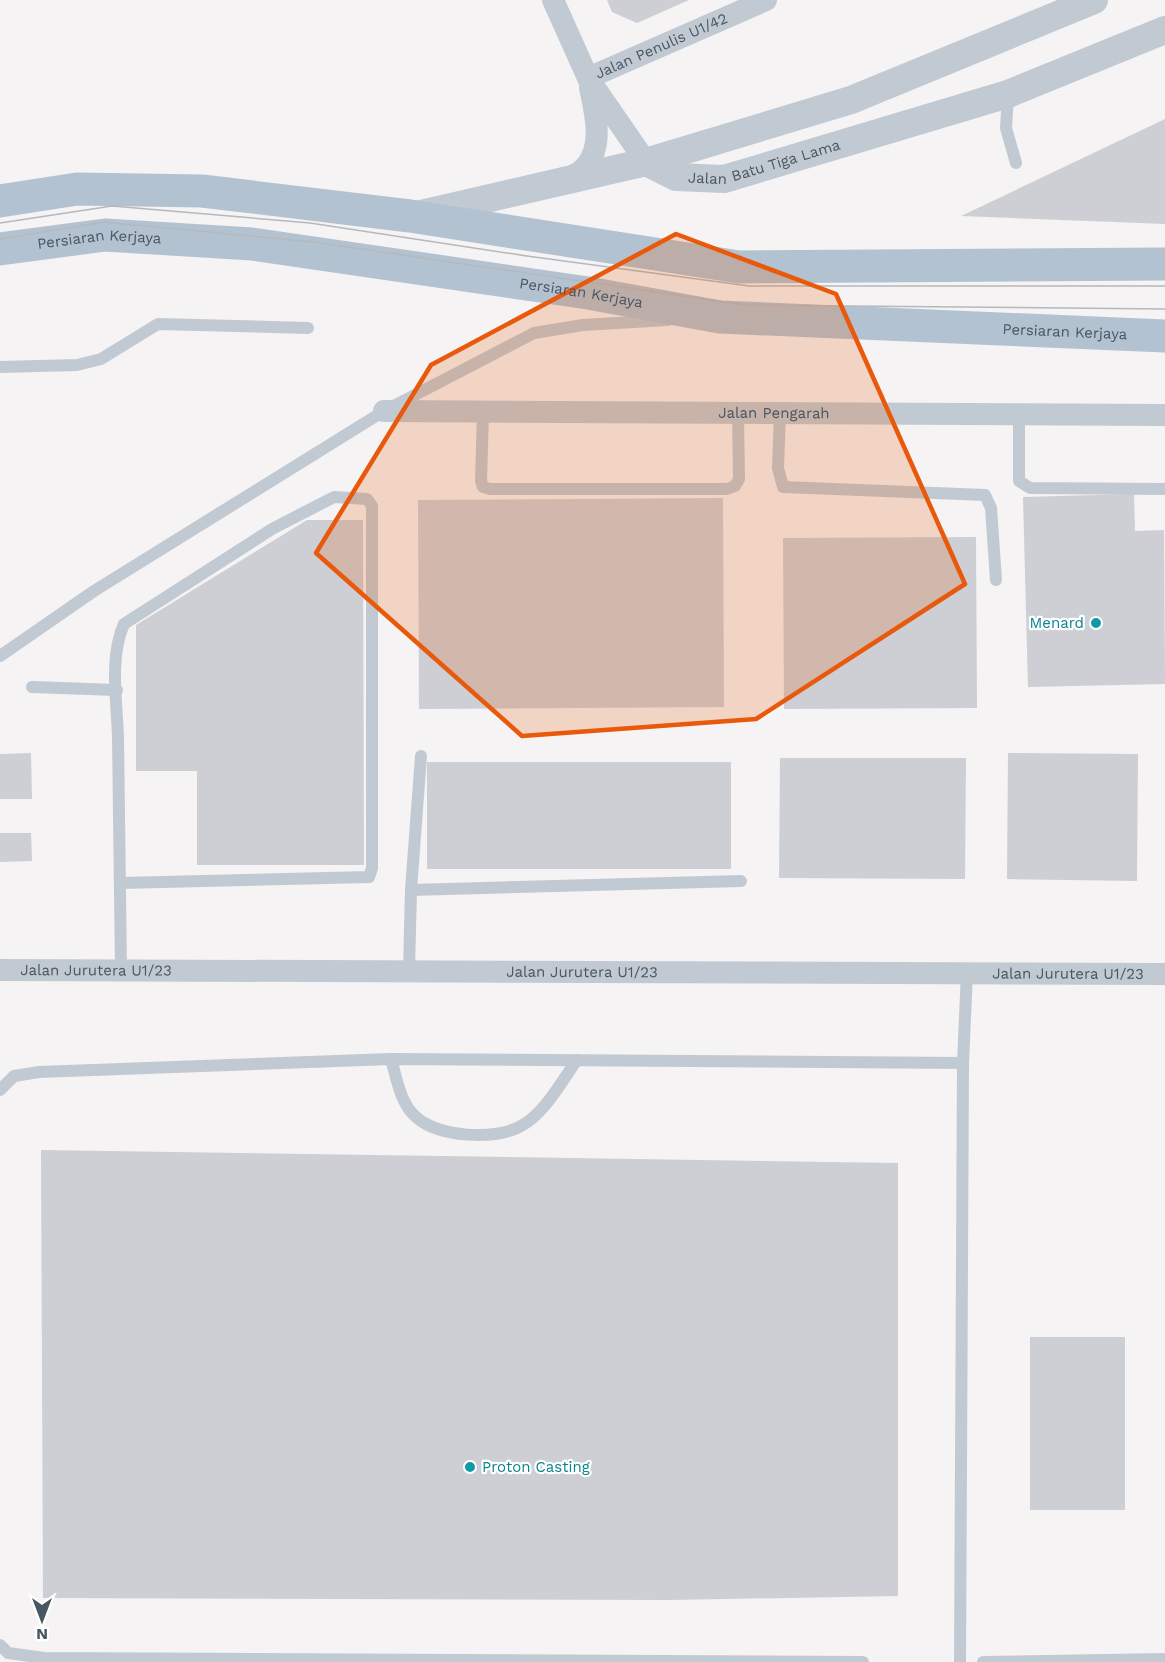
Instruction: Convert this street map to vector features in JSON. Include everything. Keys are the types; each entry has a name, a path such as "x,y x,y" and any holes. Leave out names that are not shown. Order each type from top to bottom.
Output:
{"main road":[{"path":"0,201 77,189 202,191 410,216 740,267 1165,264"},
{"name":"Persiaran Kerjaya","path":"0,249 105,235 252,244 588,293 720,317 1165,336"}],"street":[{"path":"410,216 646,162 588,78 553,0"},
{"name":"Jalan Penulis U1/42","path":"588,78 766,0"},
{"name":"Jalan Batu Tiga Lama","path":"646,162 851,100 1094,0"},
{"name":"Jalan Batu Tiga Lama","path":"646,162 676,177 724,179 1008,94 1165,30"},
{"path":"564,182 586,166 595,146 597,121 588,78"},
{"name":"Jalan Pengarah","path":"384,411 1165,416"},
{"name":"Jalan Jurutera U1/23","path":"0,970 1165,974"}],"lane":[{"path":"1008,94 1006,128 1016,163"},
{"path":"0,656 94,591 384,411 534,333 583,325 720,317"},
{"path":"0,367 77,365 101,359 158,324 308,327"},
{"path":"483,412 481,481 483,487 490,489 727,489 735,486 739,479 738,413"},
{"path":"780,413 778,468 783,487 986,495 991,508 996,580"},
{"path":"1019,415 1019,481 1030,488 1165,489"},
{"path":"120,883 369,877 372,868 371,502 367,499 334,497 272,529 124,624 116,641 121,970"},
{"path":"32,687 117,690"},
{"path":"409,970 411,890 421,756"},
{"path":"411,890 741,881"},
{"path":"960,1662 963,1063 967,972"},
{"path":"0,1090 14,1076 39,1072 391,1059 963,1063"},
{"path":"391,1059 403,1100 417,1118 453,1134 499,1134 521,1126 540,1111 577,1060"},
{"path":"0,1645 8,1653 44,1658 863,1662"},
{"path":"983,1662 1165,1659"}],"highlighted area":[{"path":"676,234 836,294 965,584 756,719 522,736 316,553 431,365"}],"building":[{"path":"607,0 689,0 637,23 612,12"},
{"path":"1165,119 1165,224 961,216"},
{"name":"Menard","path":"1134,494 1135,531 1164,530 1165,684 1028,687 1023,497"},
{"path":"723,498 724,707 419,709 418,500"},
{"path":"307,520 363,520 364,865 197,865 197,771 136,771 136,625"},
{"path":"976,537 977,708 784,709 783,538"},
{"path":"31,753 32,799 0,799 0,754"},
{"path":"1008,753 1138,754 1137,881 1007,879"},
{"path":"780,758 966,758 965,879 779,878"},
{"path":"427,762 731,762 731,869 427,869"},
{"path":"0,833 31,833 32,861 0,862"},
{"name":"Proton Casting","path":"41,1150 898,1163 898,1596 669,1600 43,1598"},
{"path":"1030,1337 1125,1337 1125,1510 1030,1510"}],"tram line":[{"path":"0,223 112,206 310,223 527,256 749,286 1165,286"},
{"path":"0,239 104,222 314,242 745,305 1165,309"}],"place":[{"name":"Menard","path":"1096,623"},
{"name":"Proton Casting","path":"470,1467"}]}
